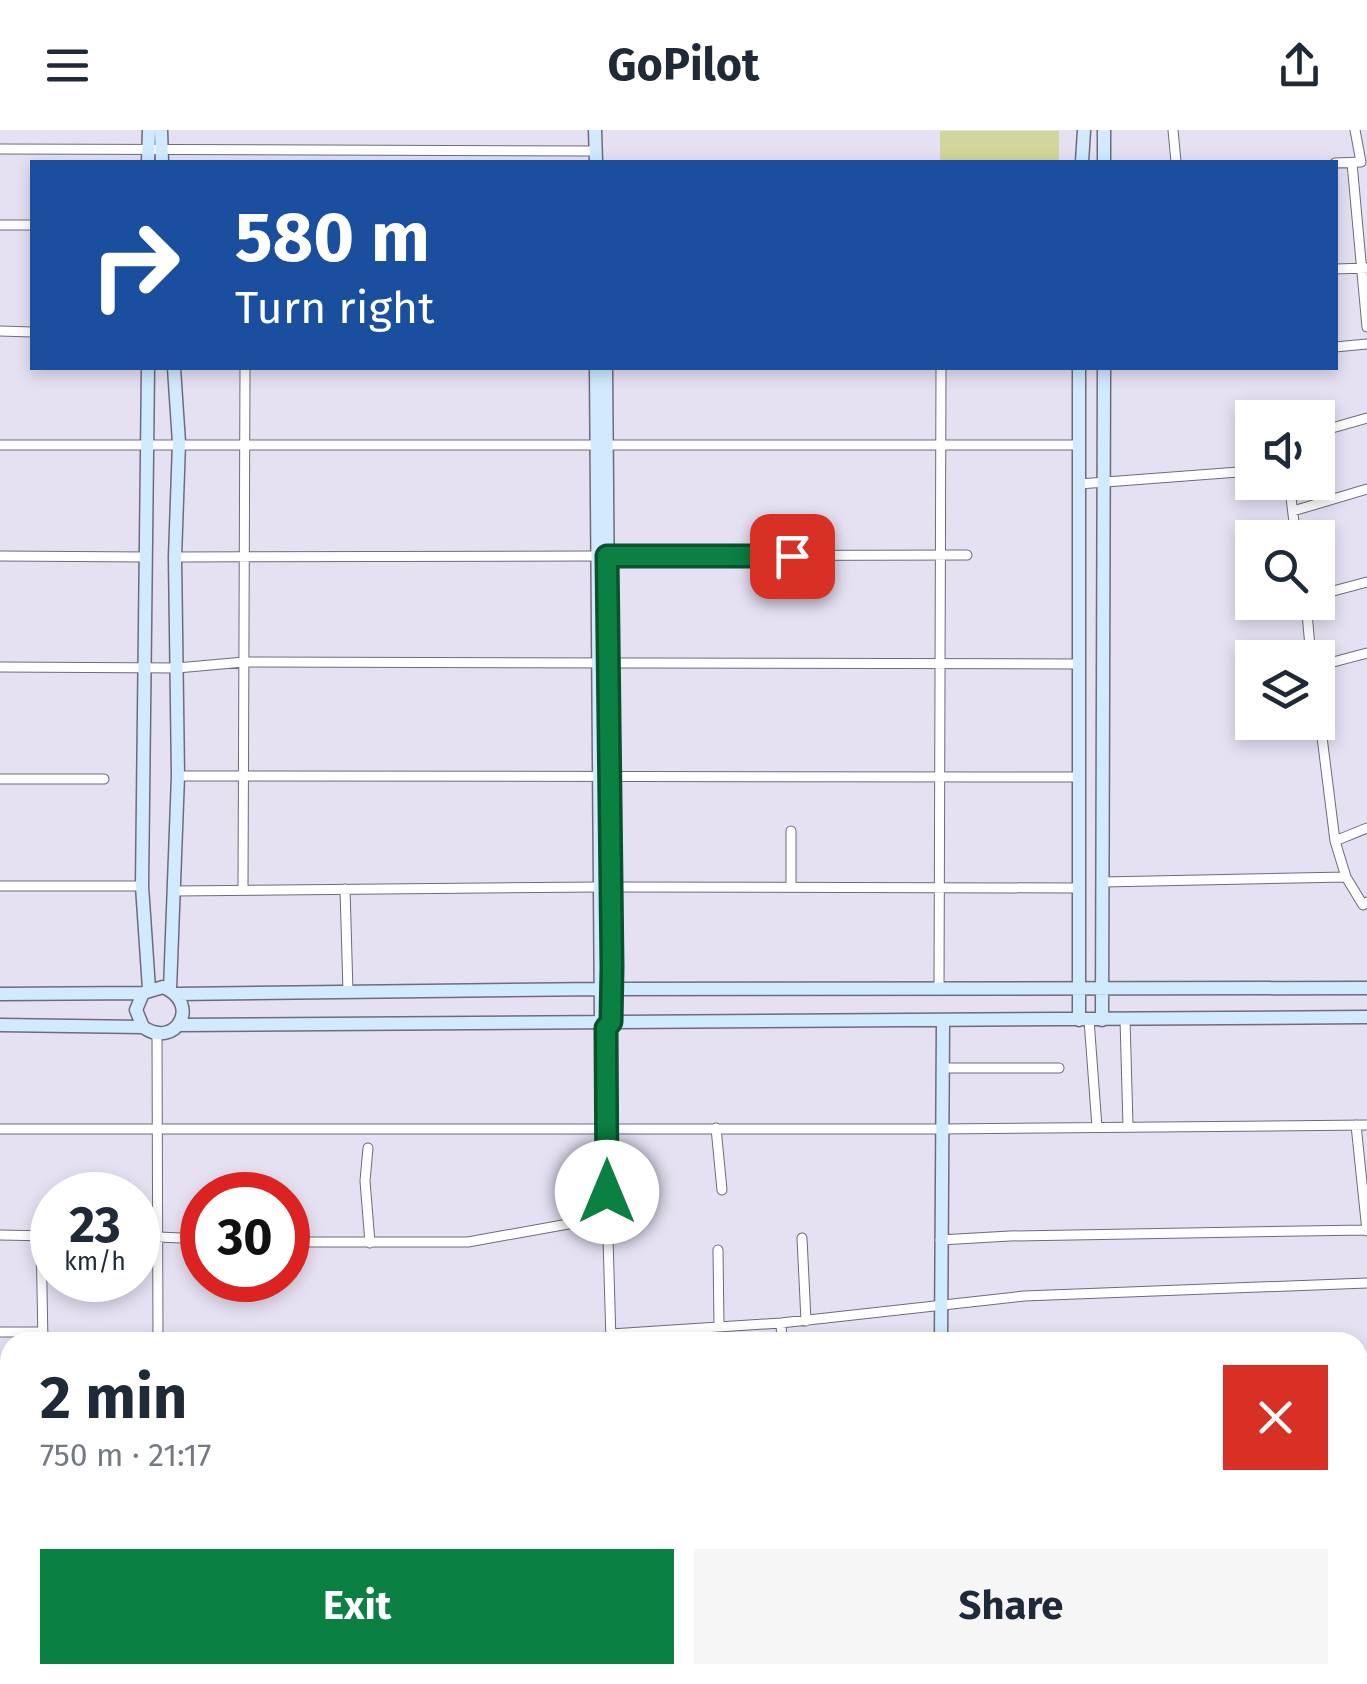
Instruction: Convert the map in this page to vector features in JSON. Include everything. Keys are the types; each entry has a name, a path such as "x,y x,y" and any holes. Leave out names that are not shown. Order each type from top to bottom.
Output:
{"main road":[{"path":"149,130 154,156"},
{"path":"154,156 160,130"},
{"path":"595,130 599,159"},
{"path":"599,159 603,130"},
{"path":"1082,160 1084,130"},
{"path":"1104,130 1104,160"},
{"path":"142,1027 136,1010 146,991 142,886 148,370"},
{"path":"174,370 180,443 175,557 178,776 174,992 183,1009 178,1025"},
{"path":"596,370 601,444 606,1024"},
{"path":"601,444 606,370"},
{"path":"1081,370 1077,671 1079,990 1090,1020"},
{"path":"1090,1020 1101,990 1104,370"},
{"path":"1077,671 1104,679"},
{"path":"0,994 1367,988"},
{"path":"0,1025 142,1027 165,1034 178,1025 1367,1017"},
{"path":"941,1332 943,1022"}],"street":[{"path":"1172,130 1176,160"},
{"path":"1338,163 1362,162 1356,130"},
{"path":"0,148 154,156 599,159"},
{"path":"1352,162 1361,194 1367,327"},
{"path":"0,225 30,225"},
{"path":"1338,270 1364,268"},
{"path":"0,332 30,332"},
{"path":"1338,347 1367,344"},
{"path":"244,370 244,889"},
{"path":"939,989 941,370"},
{"path":"1335,427 1367,418"},
{"path":"0,445 1079,445"},
{"path":"1079,484 1235,471"},
{"path":"1293,512 1367,489"},
{"path":"1292,500 1294,520"},
{"path":"0,556 146,557"},
{"path":"175,557 966,556"},
{"path":"1335,590 1367,582"},
{"path":"1335,661 1367,653"},
{"path":"0,666 176,668 244,662 940,664 1077,671"},
{"path":"1322,740 1335,841 1346,877 1363,905 1367,902"},
{"path":"178,776 1077,776"},
{"path":"0,778 104,779"},
{"path":"1335,841 1367,828"},
{"path":"791,831 791,887"},
{"path":"1103,882 1346,877"},
{"path":"0,886 142,886"},
{"path":"174,890 604,886 1078,888"},
{"path":"345,889 348,992"},
{"path":"1125,1019 1128,1126"},
{"path":"1090,1020 1098,1126"},
{"path":"606,1024 611,1332"},
{"path":"156,1172 157,1034"},
{"path":"942,1068 1060,1068"},
{"path":"0,1129 1361,1125 1367,1231 940,1240"},
{"path":"716,1128 722,1190"},
{"path":"368,1148 365,1182 370,1243"},
{"path":"310,1242 496,1240 608,1217"},
{"path":"0,1236 30,1236"},
{"path":"802,1238 806,1320"},
{"path":"718,1250 719,1326"},
{"path":"665,1332 941,1308 1024,1296 1367,1284"},
{"path":"42,1302 43,1332"},
{"path":"157,1302 158,1332"},
{"path":"781,1323 781,1332"}],"green space":[{"path":"940,131 1059,131 1059,160 940,160"}],"route":[{"path":"607,1192 606,1028 611,1022 612,967 607,556 792,556"}]}
